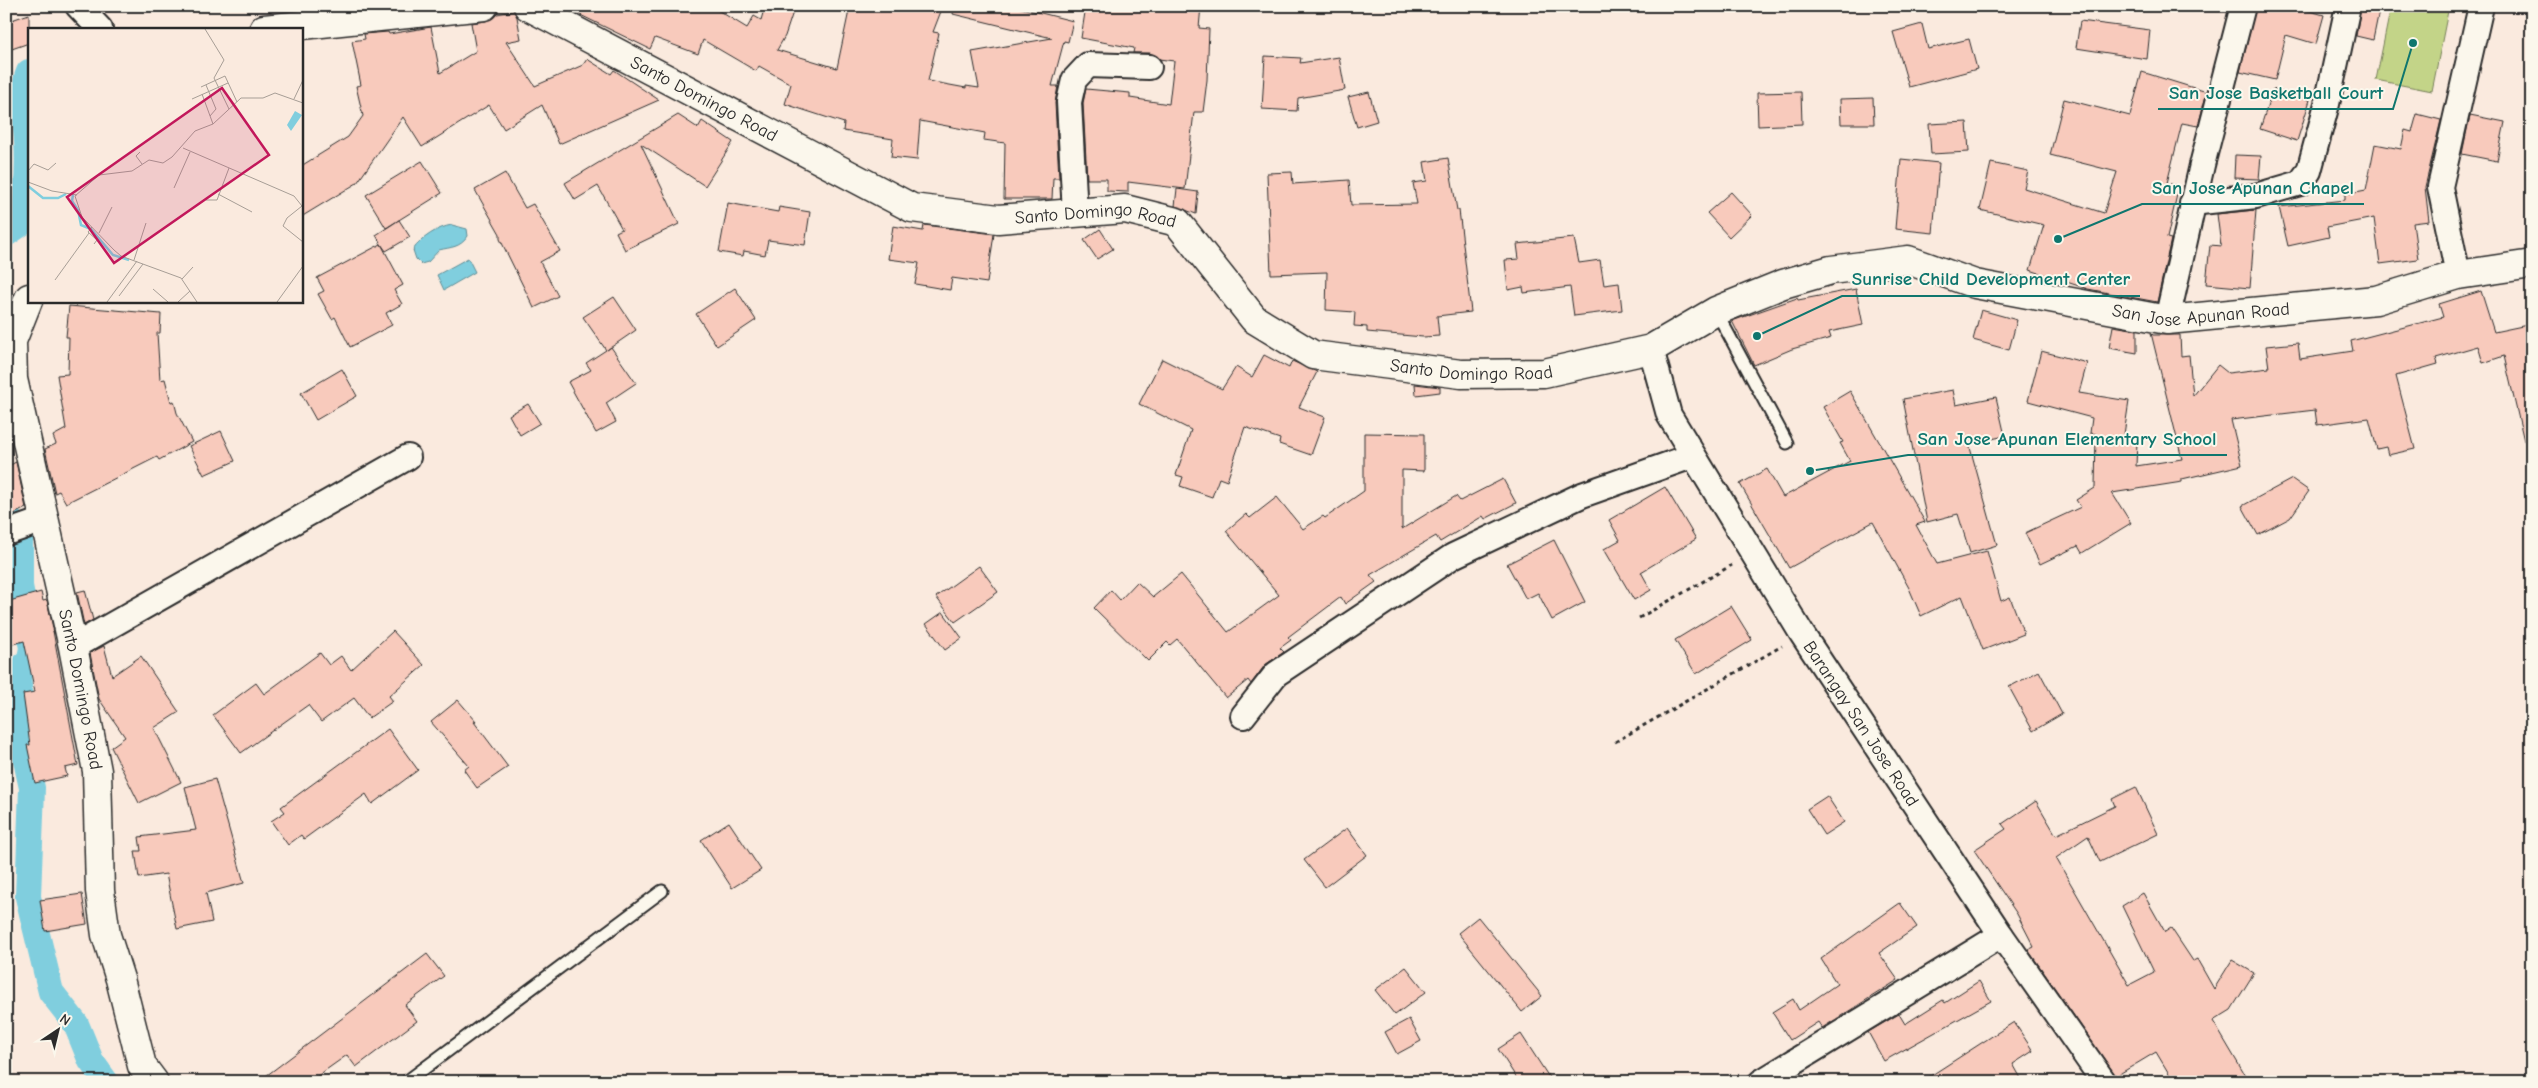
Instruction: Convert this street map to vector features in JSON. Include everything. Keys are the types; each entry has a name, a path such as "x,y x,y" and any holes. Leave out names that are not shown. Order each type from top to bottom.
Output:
{"street":[{"path":"78,6 99,28"},
{"path":"274,28 484,6"},
{"name":"Santo Domingo Road","path":"528,6 912,208 998,219 1125,209 1177,222 1254,319 1313,355 1462,374 1544,373 1651,348"},
{"path":"2167,320 2192,204 2243,6"},
{"path":"2192,204 2256,196 2300,182 2309,171 2327,104 2348,6"},
{"path":"2458,275 2440,188 2481,6"},
{"path":"1075,214 1069,102 1074,80 1088,65 1149,67"},
{"name":"San Jose Apunan Road","path":"1651,348 1716,311 1784,284 1831,270 1908,260 1975,284 2167,320 2376,300 2458,275 2532,264"},
{"name":"Santo Domingo Road","path":"28,301 12,341 24,527 73,647 97,771 100,891 106,935 120,979 142,1066 154,1082"},
{"name":"Barangay San Jose Road","path":"1651,348 1669,415 1752,554 1802,634 2001,935 2104,1082"},
{"path":"1243,716 1276,674 1453,556 1582,495 1692,456"},
{"path":"73,647 408,457"},
{"path":"1762,1082 2001,935"}],"lane":[{"path":"1716,311 1787,443"},
{"path":"406,1082 662,890"}],"path":[{"path":"1639,618 1752,554"},
{"path":"1615,742 1802,634"}],"green space":[{"path":"2391,6 2449,6 2432,91 2376,80"}],"water":[{"path":"452,225 467,229 468,236 465,240 455,246 439,250 428,262 421,264 416,259 413,250 416,246 425,237"},
{"path":"468,258 475,272 444,290 437,275"}],"building":[{"path":"562,6 711,6 747,28 754,16 761,20 765,6 795,6 785,36 777,50 837,68 850,6 943,6 933,32 939,33 928,81 966,88 966,86 979,88 972,52 1052,38 953,14 954,6 1013,6 1073,21 1068,42 1064,41 1052,86 1058,86 1055,103 1059,178 1053,178 1052,199 1004,199 1005,143 984,140 985,133 920,121 917,160 891,157 893,139 843,131 844,123 785,104 791,84 759,66 756,71 703,40 698,54 655,38 650,49"},
{"path":"1086,6 1201,6 1199,28 1209,29 1207,80 1203,112 1194,112 1185,189 1128,182 1128,192 1107,191 1107,179 1087,179 1083,103 1086,89 1130,93 1130,98 1169,104 1174,61 1159,59 1150,53 1133,53 1134,48 1081,38"},
{"path":"2256,6 2292,6 2324,15 2316,44 2286,35 2275,80 2240,72"},
{"path":"2361,6 2380,6 2373,40 2356,36"},
{"path":"514,11 521,39 506,42 535,86 583,65 587,59 611,74 614,70 659,100 559,144 542,105 504,129 489,105 422,147 403,117 357,183 302,216 302,165 348,137 363,116 356,86 361,85 352,41 365,39 364,34 388,32 389,34 431,27 440,73 476,51 471,23 486,21 497,14"},
{"path":"29,14 28,43 6,51 6,22"},
{"path":"2080,21 2150,30 2147,59 2076,48"},
{"path":"1922,24 1928,49 1969,39 1977,69 1909,87 1893,32"},
{"path":"1265,56 1301,58 1300,63 1339,57 1345,90 1298,98 1297,111 1262,109"},
{"path":"2142,72 2207,92 2198,126 2182,123 2167,183 2179,186 2167,238 2171,239 2157,302 2088,289 2030,270 2044,225 1980,210 1991,163 2028,171 2024,188 2104,213 2117,172 2050,155 2064,99 2130,116"},
{"path":"2273,89 2310,100 2297,141 2260,129"},
{"path":"1369,92 1377,121 1357,127 1348,97"},
{"path":"1801,92 1802,124 1758,126 1757,93"},
{"path":"1873,98 1874,124 1841,124 1840,99"},
{"path":"2417,114 2441,120 2425,187 2429,221 2413,223 2418,259 2380,264 2374,218 2327,227 2329,237 2288,246 2279,207 2345,200 2345,194 2366,190 2375,144 2401,149 2405,130 2412,132"},
{"path":"678,115 698,128 702,121 733,142 705,186 641,144 679,224 625,250 616,232 622,229 598,186 575,200 565,183"},
{"path":"2470,115 2505,122 2497,161 2462,154"},
{"path":"1967,122 1969,152 1931,154 1929,124"},
{"path":"2235,155 2261,156 2259,179 2234,178"},
{"path":"1448,158 1457,210 1459,210 1471,312 1437,316 1439,336 1423,337 1367,332 1367,327 1354,326 1355,312 1326,310 1327,272 1271,274 1267,173 1292,172 1293,184 1349,180 1351,205 1417,204 1413,183 1427,181 1424,162"},
{"path":"1901,159 1939,163 1933,233 1895,229"},
{"path":"422,161 442,193 386,228 366,195"},
{"path":"505,173 525,208 533,204 560,251 540,262 558,296 534,308 500,239 500,234 475,190"},
{"path":"1177,189 1198,192 1196,214 1175,206"},
{"path":"1731,192 1752,215 1729,237 1707,213"},
{"path":"728,203 778,212 779,207 810,212 805,245 768,240 765,255 744,251 743,256 719,252"},
{"path":"2256,210 2250,288 2206,284 2210,245 2221,246 2217,214"},
{"path":"399,220 410,237 386,251 376,235"},
{"path":"924,225 994,234 987,283 952,278 950,290 915,284 919,263 888,259 893,226 923,231"},
{"path":"1100,229 1113,249 1097,259 1084,240"},
{"path":"1574,238 1579,263 1600,260 1604,285 1619,283 1622,310 1574,316 1570,287 1524,293 1523,287 1508,290 1505,260 1519,259 1517,244"},
{"path":"381,244 403,285 394,290 402,304 386,313 392,325 350,347 335,317 332,319 318,294 324,291 317,278"},
{"path":"735,288 756,320 717,346 696,314"},
{"path":"1856,289 1863,325 1829,332 1831,338 1792,349 1754,365 1732,321 1797,298 1798,300"},
{"path":"2481,291 2494,332 2532,324 2532,348 2525,350 2532,383 2532,440 2524,441 2504,356 2483,363 2478,346 2436,358 2438,364 2396,376 2415,449 2388,455 2386,447 2377,449 2369,418 2317,425 2315,410 2231,420 2242,465 2182,479 2182,482 2112,493 2131,523 2082,553 2078,546 2040,564 2025,533 2081,507 2076,500 2095,488 2096,434 2090,433 2092,418 2028,401 2041,351 2087,363 2079,393 2129,401 2123,441 2137,441 2136,466 2182,459 2151,333 2153,335 2180,335 2181,356 2189,355 2193,396 2218,365 2228,373 2269,368 2266,346 2298,343 2300,359 2353,351 2351,341 2443,317 2439,304"},
{"path":"614,297 636,330 611,347 636,383 606,403 616,422 596,433 568,382 591,370 586,363 606,350 583,317"},
{"path":"69,306 161,314 160,333 157,333 160,380 165,379 171,402 174,401 177,413 192,442 159,460 157,457 66,503 59,491 55,493 45,449 56,444 53,436 66,429 57,375 68,374 69,337 66,337"},
{"path":"1981,310 2017,320 2009,350 1973,340"},
{"path":"2113,326 2137,330 2137,353 2109,348"},
{"path":"1264,355 1289,368 1292,361 1317,372 1299,407 1325,417 1311,455 1279,444 1280,439 1245,427 1227,481 1219,478 1212,497 1180,486 1183,477 1176,475 1191,430 1139,404 1162,359 1222,389 1236,367 1252,377"},
{"path":"342,369 357,396 316,420 301,393"},
{"path":"1415,384 1440,387 1440,392 1416,395"},
{"path":"1953,390 1956,405 1996,397 2005,436 1969,444 1997,545 1970,553 1958,514 1927,522 1903,399"},
{"path":"1850,391 1925,522 1916,525 1937,564 1987,551 2001,601 2010,597 2024,634 1983,650 1962,596 1921,616 1909,588 1873,522 1789,568 1740,484 1767,469 1783,497 1850,461 1840,443 1843,442 1823,407"},
{"path":"528,404 540,423 520,435 509,415"},
{"path":"221,431 235,461 204,475 189,446"},
{"path":"1364,433 1424,434 1424,471 1402,470 1402,529 1456,496 1460,501 1503,479 1516,503 1485,519 1483,516 1440,542 1436,536 1370,575 1376,582 1345,604 1341,597 1288,637 1291,640 1280,648 1284,652 1265,665 1251,684 1248,680 1226,698 1177,639 1170,645 1167,642 1148,661 1094,608 1111,590 1120,600 1137,582 1153,597 1181,574 1228,632 1279,595 1226,531 1246,514 1250,518 1277,497 1303,529 1323,516 1325,518 1364,491"},
{"path":"16,462 26,508 6,518 6,467"},
{"path":"2292,479 2309,491 2290,518 2258,535 2242,506"},
{"path":"1665,487 1696,539 1641,572 1651,590 1634,600 1604,549 1620,540 1609,520"},
{"path":"1554,540 1585,602 1552,620 1538,593 1526,599 1507,564"},
{"path":"979,566 998,592 955,622 936,597"},
{"path":"85,590 93,620 84,625 77,592"},
{"path":"41,592 43,601 47,600 78,765 65,768 67,776 35,783 27,745 30,745 23,694 35,692 24,641 6,646 6,602"},
{"path":"1731,606 1752,640 1696,674 1675,640"},
{"path":"943,612 962,638 945,650 926,624"},
{"path":"393,631 424,665 389,696 393,701 369,718 354,698 321,722 308,705 241,753 213,715 256,683 264,694 320,653 329,665 341,656 351,670"},
{"path":"104,646 112,676 141,656 179,712 154,728 181,782 139,803 111,747 125,737 99,699 90,653"},
{"path":"2039,671 2062,714 2033,731 2009,687"},
{"path":"458,700 476,721 474,722 508,767 477,788 464,770 469,766 431,722"},
{"path":"388,729 418,770 372,804 366,794 304,839 301,835 288,845 271,821 285,812 281,807"},
{"path":"215,779 244,883 206,893 212,922 177,929 166,874 139,878 135,851 141,851 139,837 196,830 185,787"},
{"path":"2136,787 2158,834 2100,862 2088,836 2056,858 2129,985 2154,972 2122,906 2143,893 2165,932 2171,928 2193,961 2197,959 2214,989 2232,960 2254,973 2231,1010 2213,1021 2249,1082 2174,1082 2156,1052 2116,1076 2028,950 2034,947 2017,914 1974,850 2006,829 2002,824 2036,801 2056,835 2115,806 2112,799"},
{"path":"1827,796 1844,822 1824,835 1807,809"},
{"path":"729,822 761,870 732,888 701,840"},
{"path":"1347,828 1367,855 1325,887 1304,860"},
{"path":"82,894 87,924 45,931 40,900"},
{"path":"1900,903 1917,927 1879,953 1898,980 1822,1028 1818,1022 1790,1040 1772,1012 1793,999 1799,1010 1837,984 1821,959"},
{"path":"1478,917 1542,996 1522,1012 1458,933"},
{"path":"427,954 444,976 405,1005 417,1021 356,1067 347,1055 309,1082 258,1082"},
{"path":"1406,967 1426,992 1395,1015 1375,990"},
{"path":"1979,981 1991,1001 1884,1061 1868,1032 1899,1014 1905,1024 1943,1000 1945,1003"},
{"path":"1409,1019 1421,1041 1397,1054 1385,1032"},
{"path":"2014,1022 2033,1051 2013,1064 2023,1082 1921,1082"},
{"path":"1521,1034 1552,1082 1519,1082 1498,1049"}],"waterway":[{"path":"28,75 24,89 24,106 28,162"},
{"path":"6,234 22,223 28,162"},
{"path":"6,512 20,540 20,586 32,648 30,658 18,674 24,751 32,788 28,897 51,992 76,1024 91,1061 106,1082"}],"place":[{"name":"San Jose Basketball Court","path":"2413,43"},
{"name":"San Jose Apunan Chapel","path":"2058,239"},
{"name":"Sunrise Child Development Center","path":"1757,336"},
{"name":"San Jose Apunan Elementary School","path":"1810,471"}]}
